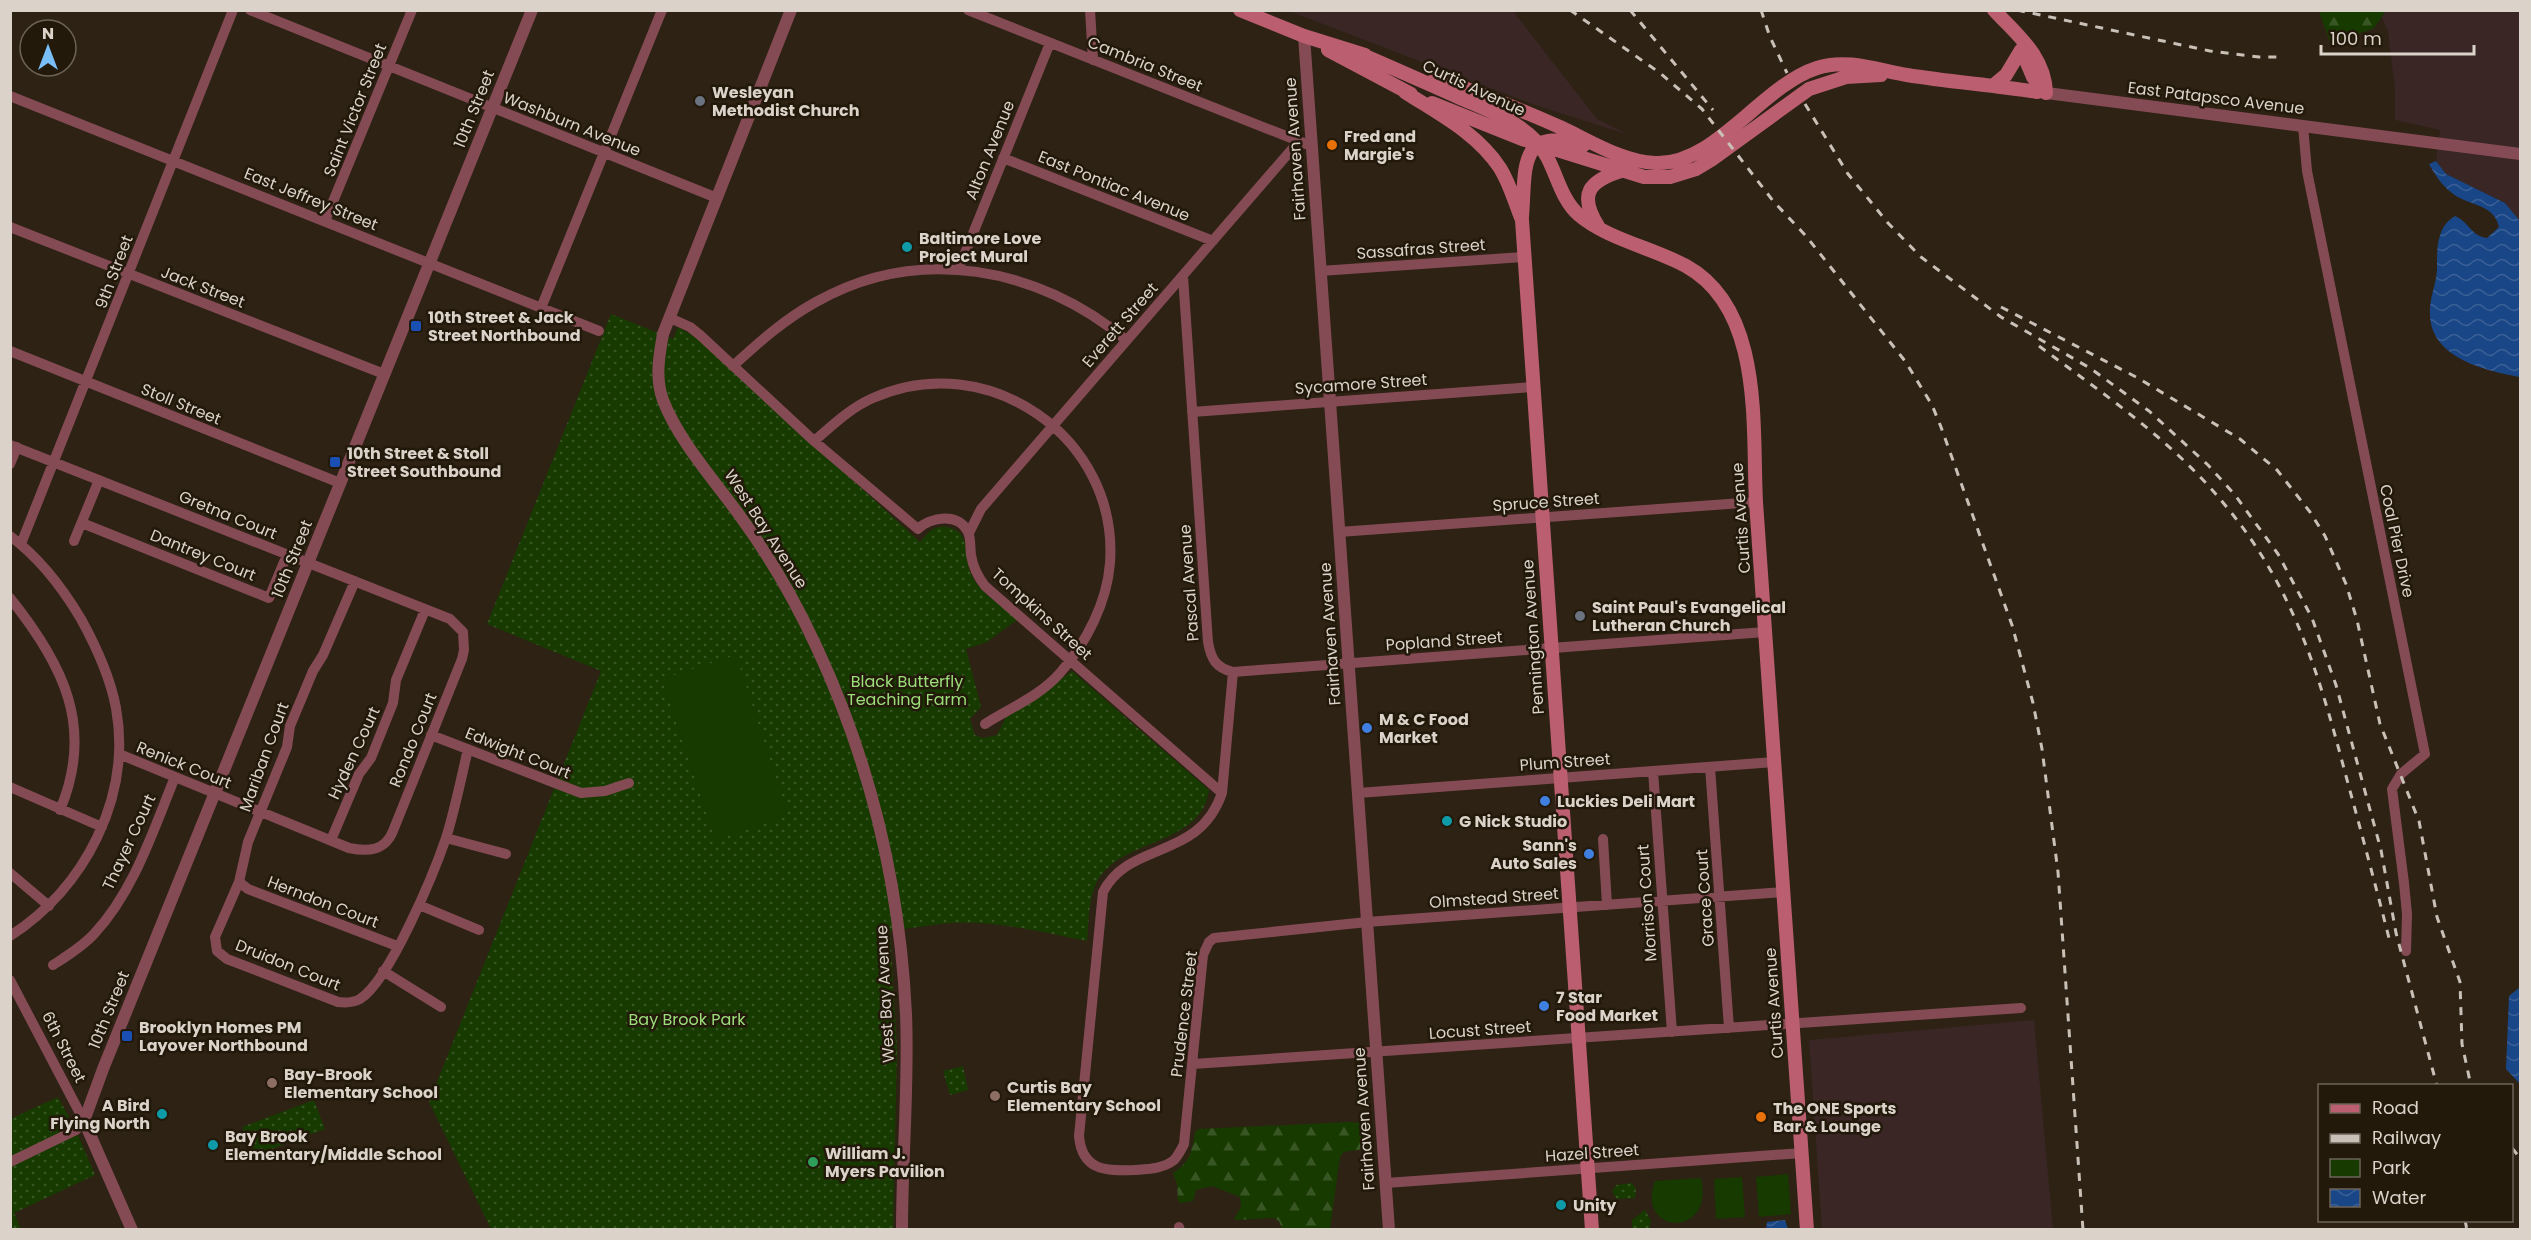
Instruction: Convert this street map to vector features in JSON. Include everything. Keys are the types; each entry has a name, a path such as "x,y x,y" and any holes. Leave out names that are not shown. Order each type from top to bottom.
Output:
{"main road":[{"name":"East Patapsco Avenue","path":"1240,10 1304,36 1442,80 1557,126 1626,157 1656,163 1674,162 1703,149 1782,87 1816,68 1829,65 1856,65 1907,75 2042,92"},
{"path":"1999,16 2022,50 2042,92"},
{"path":"1999,16 2013,28 2031,50 2046,80 2042,92"},
{"name":"East Patapsco Avenue","path":"1304,36 1405,92 1522,139 1622,171 1655,177 1685,173 1711,160 1809,89 1846,77 1907,75"},
{"path":"1994,86 2011,69 2022,50"},
{"name":"Curtis Avenue","path":"1358,53 1500,116 1525,131 1539,143 1571,207 1580,217 1599,228 1688,267 1709,282 1736,323 1744,345 1748,370 1807,1230"},
{"name":"Pennington Avenue","path":"1405,92 1475,139 1489,153 1508,183 1522,220 1592,1230"},
{"path":"1522,220 1525,165 1539,143 1559,139 1626,157"},
{"path":"1599,228 1589,208 1590,189 1595,182 1622,171"}],"street":[{"name":"9th Street","path":"21,544 233,10"},
{"name":"Washburn Avenue","path":"250,10 717,198"},
{"name":"Saint Victor Street","path":"326,221 412,10"},
{"name":"10th Street","path":"84,1122 103,1069 532,10"},
{"path":"541,308 662,10"},
{"name":"West Bay Avenue","path":"791,10 663,334 658,366 663,399 681,434 750,529 796,604 838,694 879,817 897,911 905,1002 902,1230"},
{"name":"Cambria Street","path":"969,10 1311,146"},
{"path":"1090,10 1094,60"},
{"name":"Fairhaven Avenue","path":"1304,36 1389,1230"},
{"name":"Alton Avenue","path":"959,268 1050,43"},
{"name":"East Patapsco Avenue","path":"2042,92 2520,154"},
{"name":"East Jeffrey Street","path":"10,96 599,331"},
{"name":"Coal Pier Drive","path":"2303,126 2307,171 2425,754 2401,774 2392,789 2405,893 2406,951"},
{"name":"Everett Street","path":"969,533 981,509 1299,141"},
{"name":"East Pontiac Avenue","path":"1003,158 1213,241"},
{"name":"Jack Street","path":"10,227 384,374"},
{"name":"Sassafras Street","path":"1320,271 1524,256"},
{"path":"734,366 785,321 828,296 885,275 912,270 959,268 1013,280 1050,292 1088,311 1126,340"},
{"name":"Pascal Avenue","path":"1183,276 1208,642 1212,658 1217,665 1233,672"},
{"path":"670,318 690,327 814,441 918,529 940,518 958,522 969,533"},
{"name":"Stoll Street","path":"10,351 340,483"},
{"path":"814,441 855,408 874,398 898,389 948,383 995,391 1016,400 1053,425 1076,450 1094,480 1110,542 1110,563 1101,604 1083,642 1047,686 985,724"},
{"name":"Sycamore Street","path":"1192,412 1532,387"},
{"path":"10,464 14,446"},
{"name":"Gretna Court","path":"14,446 450,619 463,632"},
{"path":"74,541 99,480"},
{"name":"Spruce Street","path":"1339,531 1756,502"},
{"name":"Dantrey Court","path":"82,523 269,598 287,555"},
{"name":"Tompkins Street","path":"969,533 971,557 979,578 999,600 1222,793"},
{"path":"10,536 38,560 66,596 100,656 116,708 119,754 116,782 102,827 82,868 49,906 30,923 10,936"},
{"name":"Mariban Court","path":"216,947 215,938 239,882 248,842 287,747 290,726 313,671 324,655 355,581"},
{"path":"10,598 41,639 56,666 73,715 76,751 74,770 60,810"},
{"name":"Hyden Court","path":"331,840 359,774 371,758 393,703 396,680 425,610"},
{"name":"Rondo Court","path":"374,850 391,836 462,659 463,632"},
{"name":"Popland Street","path":"1233,672 1765,632"},
{"path":"1222,793 1233,672"},
{"name":"Edwight Court","path":"431,735 580,793 598,792 629,783"},
{"path":"441,1007 383,971 419,905 446,838 468,748"},
{"name":"Renick Court","path":"119,754 349,848 374,850"},
{"name":"Plum Street","path":"1358,793 1774,762"},
{"name":"Grace Court","path":"1710,767 1729,1028"},
{"name":"Morrison Court","path":"1653,771 1672,1032"},
{"name":"Thayer Court","path":"53,965 77,949 108,917 132,879 146,850 175,777"},
{"path":"10,787 102,827"},
{"name":"Prudence Street","path":"1209,942 1203,956 1184,1144 1173,1160 1147,1169 1115,1171 1100,1169 1083,1153 1079,1136 1103,892 1115,873 1125,866 1199,831 1214,812 1222,793"},
{"path":"446,838 506,854"},
{"path":"1603,839 1607,905"},
{"path":"10,873 49,906"},
{"name":"Herndon Court","path":"239,882 248,889 398,946"},
{"name":"Olmstead Street","path":"1209,942 1220,936 1367,922 1783,892"},
{"path":"419,905 479,930"},
{"name":"Druidon Court","path":"216,947 217,951 227,958 338,1002 354,1002 368,992 383,971"},
{"name":"6th Street","path":"10,980 84,1122 132,1230"},
{"name":"Locust Street","path":"1193,1064 2021,1008"},
{"path":"10,1162 76,1130 84,1122"},
{"name":"Hazel Street","path":"1386,1183 1802,1153"}],"shaded area":[{"path":"1289,11 1513,11 1597,119 1629,135 1532,104"},
{"path":"2379,11 2520,11 2520,221 2505,203 2446,174 2436,161 2440,130 2395,120 2395,90 2388,32"},
{"path":"2034,1020 2053,1229 1822,1229 1809,1040"}],"green space":[{"path":"2319,10 2386,11 2373,29 2330,42"},
{"name":"Bay Brook Park","path":"611,314 673,339 678,327 700,340 920,542 929,532 938,527 947,527 961,535 970,571 977,584 1018,619 987,642 966,649 981,707 970,719 975,735 983,738 997,735 1006,717 1072,671 1209,790 1203,809 1191,823 1121,858 1106,870 1093,892 1087,941 1051,933 977,923 940,924 890,931 897,1049 893,1229 491,1229 429,1102 601,671 487,624"},
{"path":"736,655 788,815 715,839 662,679"},
{"path":"963,1066 968,1090 950,1095 943,1071"},
{"path":"58,1097 76,1130 95,1175 14,1213 21,1229 11,1229 10,1119"},
{"path":"314,1100 325,1129 253,1156 242,1127"},
{"path":"1361,1123 1366,1128 1369,1139 1363,1149 1344,1152 1340,1157 1330,1229 1282,1229 1279,1221 1274,1218 1234,1219 1241,1207 1240,1197 1212,1186 1196,1190 1193,1201 1181,1203 1178,1201 1177,1184 1173,1173 1186,1161 1198,1129"},
{"path":"1788,1174 1791,1214 1759,1217 1756,1177"},
{"path":"1742,1177 1745,1217 1716,1219 1714,1179"},
{"path":"1701,1178 1702,1198 1697,1212 1687,1220 1676,1223 1664,1220 1656,1212 1652,1199 1655,1181"},
{"path":"1632,1183 1636,1189 1635,1198 1617,1199 1612,1192 1616,1185"},
{"path":"1645,1210 1651,1221 1649,1229 1632,1229 1632,1220"}],"water":[{"path":"2436,161 2446,174 2505,203 2520,221 2520,377 2492,371 2463,360 2440,342 2433,330 2430,315 2431,303 2439,240 2444,226 2455,216 2477,235 2487,238 2499,227 2493,214 2488,210 2456,196 2444,186 2429,164"},
{"path":"2520,987 2520,1084 2506,1069 2509,996"},
{"path":"1785,1220 1788,1229 1766,1229 1767,1222"}],"railway":[{"path":"1570,10 1660,73 1702,109 1774,202 1806,236 1905,361 1932,405 2012,625 2033,703 2042,749 2058,872 2083,1230"},
{"path":"1630,10 1713,110"},
{"path":"1761,10 1770,37 1787,73"},
{"path":"2017,10 2210,51 2259,57 2282,57"},
{"path":"1805,104 1848,174 1888,223 1921,257 2001,317 2090,368 2149,411 2208,465 2235,495 2278,554 2312,618 2336,685 2381,850 2396,933 2436,1084"},
{"path":"2001,307 2136,377 2240,439 2277,470 2310,512 2325,536 2346,584 2357,620 2380,724 2419,821 2437,917 2460,982 2462,1044 2471,1084"},
{"path":"2039,346 2113,401 2161,439 2183,460 2225,505 2249,536 2269,568 2286,600 2314,667 2336,738 2390,942"},
{"path":"2513,1149 2520,1158"},
{"path":"2465,1222 2467,1230"}],"place":[{"name":"Wesleyan Methodist Church","path":"700,101"},
{"name":"Fred and Margie's","path":"1332,145"},
{"name":"Baltimore Love Project Mural","path":"907,247"},
{"name":"10th Street & Jack Street Northbound","path":"416,326"},
{"name":"10th Street & Stoll Street Southbound","path":"335,462"},
{"name":"Saint Paul's Evangelical Lutheran Church","path":"1580,616"},
{"name":"M & C Food Market","path":"1367,728"},
{"name":"Luckies Deli Mart","path":"1545,801"},
{"name":"G Nick Studio","path":"1447,821"},
{"name":"Sann's Auto Sales","path":"1589,854"},
{"name":"7 Star Food Market","path":"1544,1006"},
{"name":"Brooklyn Homes PM Layover Northbound","path":"127,1036"},
{"name":"Bay-Brook Elementary School","path":"272,1083"},
{"name":"Curtis Bay Elementary School","path":"995,1096"},
{"name":"A Bird Flying North","path":"162,1114"},
{"name":"The ONE Sports Bar & Lounge","path":"1761,1117"},
{"name":"Bay Brook Elementary/Middle School","path":"213,1145"},
{"name":"William J. Myers Pavilion","path":"813,1162"},
{"name":"Unity","path":"1561,1205"}],"park label":[{"name":"Black Butterfly Teaching Farm","path":"907,690"}]}
